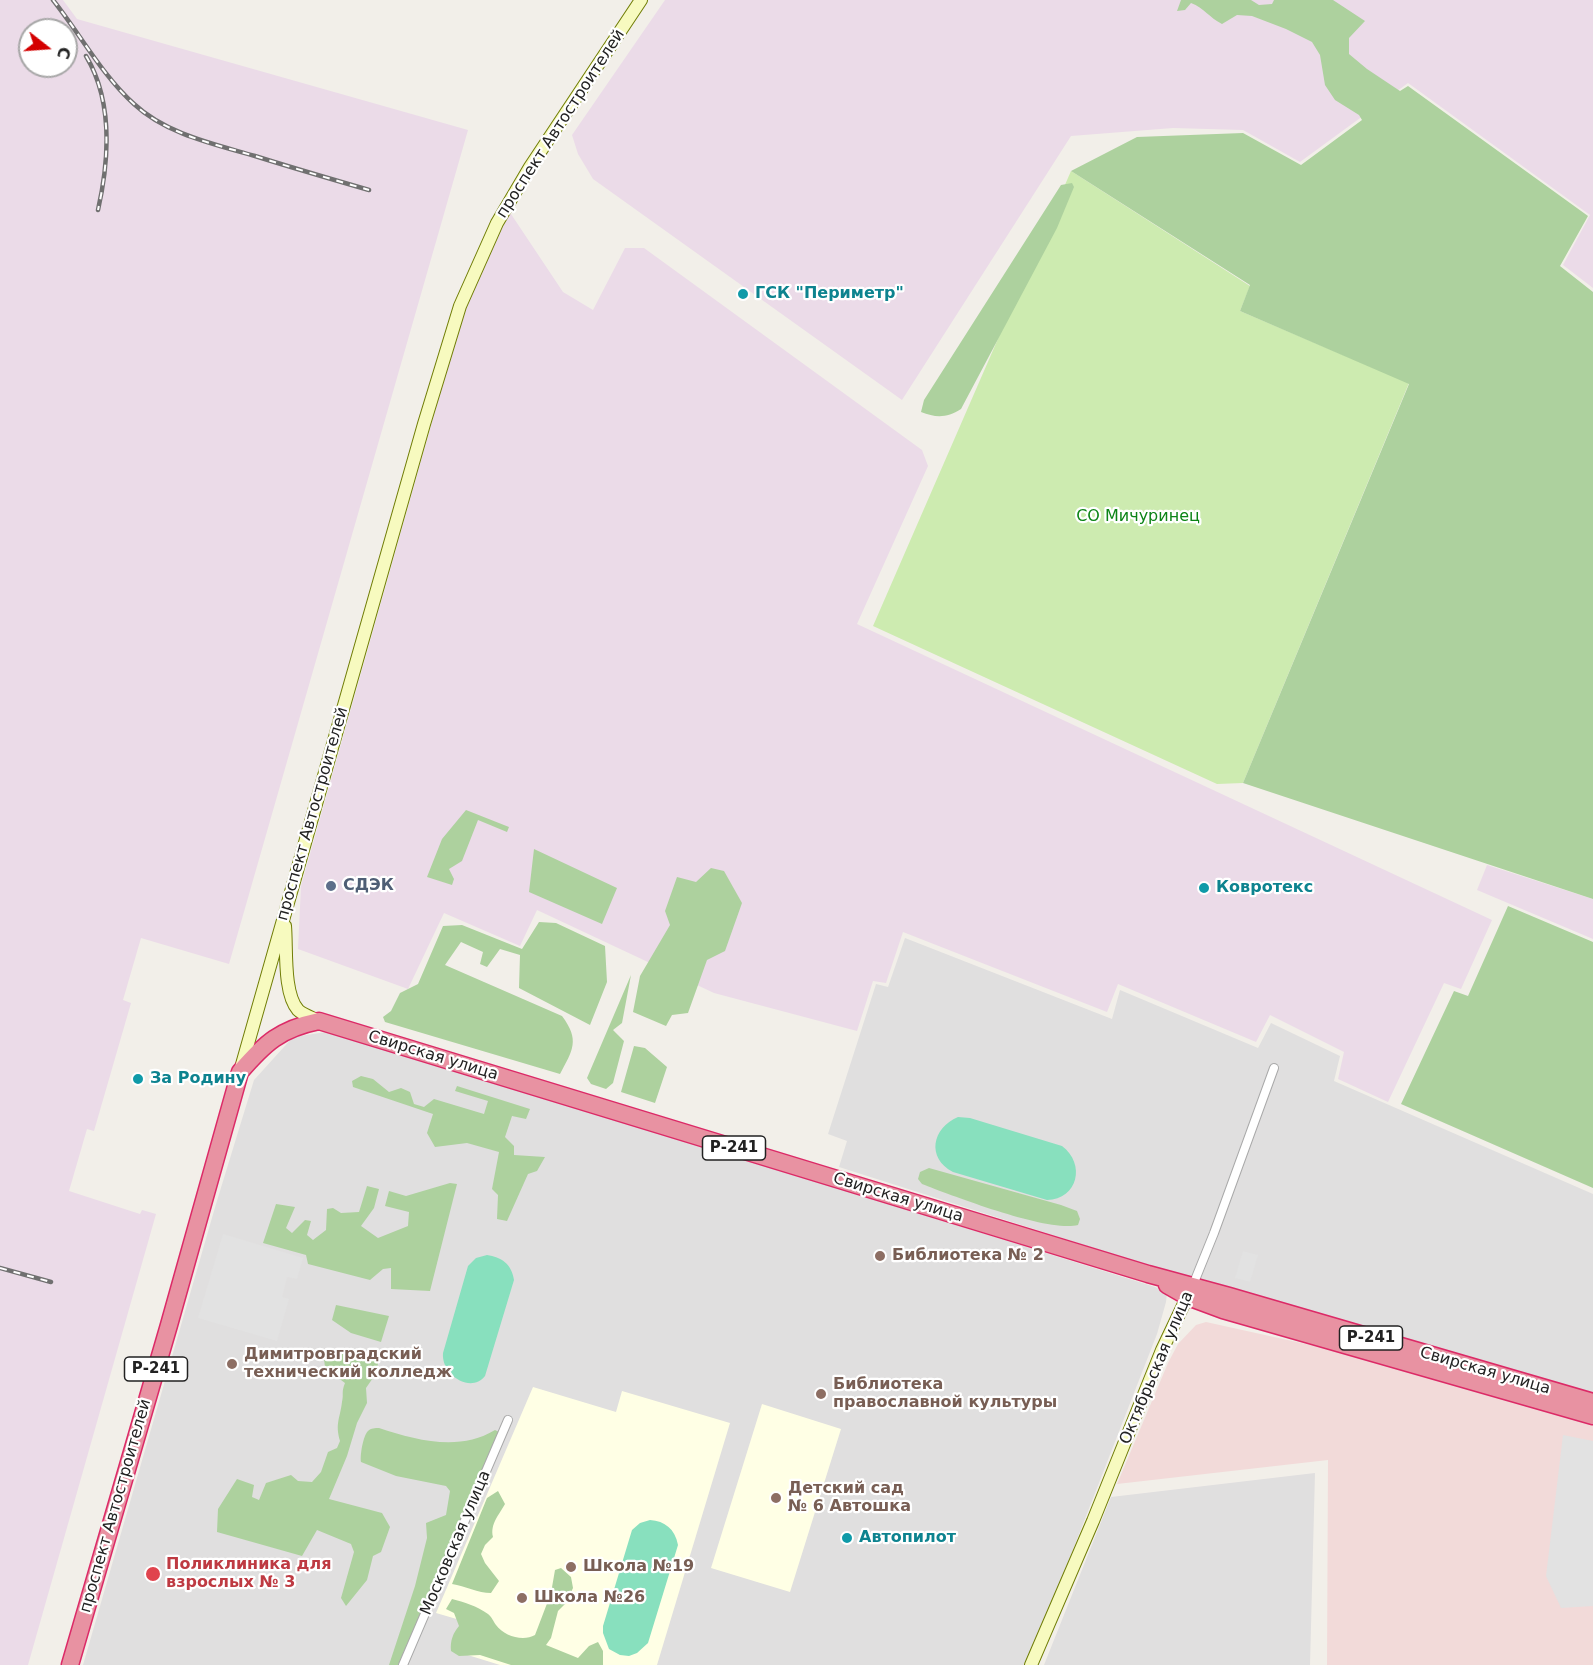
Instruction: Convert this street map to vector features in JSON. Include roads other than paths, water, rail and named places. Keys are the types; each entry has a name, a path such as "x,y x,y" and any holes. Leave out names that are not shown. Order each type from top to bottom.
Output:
{"highway":[{"name":"Р-241","path":"240,1072 269,1040 289,1030 319,1021"},
{"name":"Свирская улица","path":"319,1021 1148,1274 1190,1291 1593,1402"},
{"name":"проспект Автостроителей","path":"70,1665 240,1072"},
{"name":"Свирская улица","path":"1190,1291 1224,1310 1593,1416"}],"main road":[{"name":"проспект Автостроителей","path":"240,1072 424,424 460,306 497,223 530,167 641,0"},
{"name":"Свирская улица","path":"284,916 292,1000 299,1011 319,1021"},
{"name":"Октябрьская улица","path":"1031,1665 1093,1521 1162,1350 1190,1291"}],"street":[{"name":"Октябрьская улица","path":"1190,1291 1214,1233 1274,1068"},
{"name":"Московская улица","path":"403,1665 508,1420"}],"railway":[{"path":"53,0 122,93 161,123 191,137 369,190"},
{"path":"86,56 95,74 105,112 105,172 98,210"},
{"path":"0,1268 51,1282"}],"place":[{"name":"ГСК \"Периметр\"","path":"743,294"},
{"name":"СДЭК","path":"331,886"},
{"name":"Ковротекс","path":"1204,888"},
{"name":"За Родину","path":"138,1079"},
{"name":"Библиотека № 2","path":"880,1256"},
{"name":"Димитровградский технический колледж","path":"232,1364"},
{"name":"Библиотека православной культуры","path":"821,1394"},
{"name":"Детский сад № 6 Автошка","path":"776,1498"},
{"name":"Автопилот","path":"847,1538"},
{"name":"Школа №19","path":"571,1567"},
{"name":"Поликлиника для взрослых № 3","path":"153,1574"},
{"name":"Школа №26","path":"522,1598"}],"park label":[{"name":"СО Мичуринец","path":"1138,517"}]}
